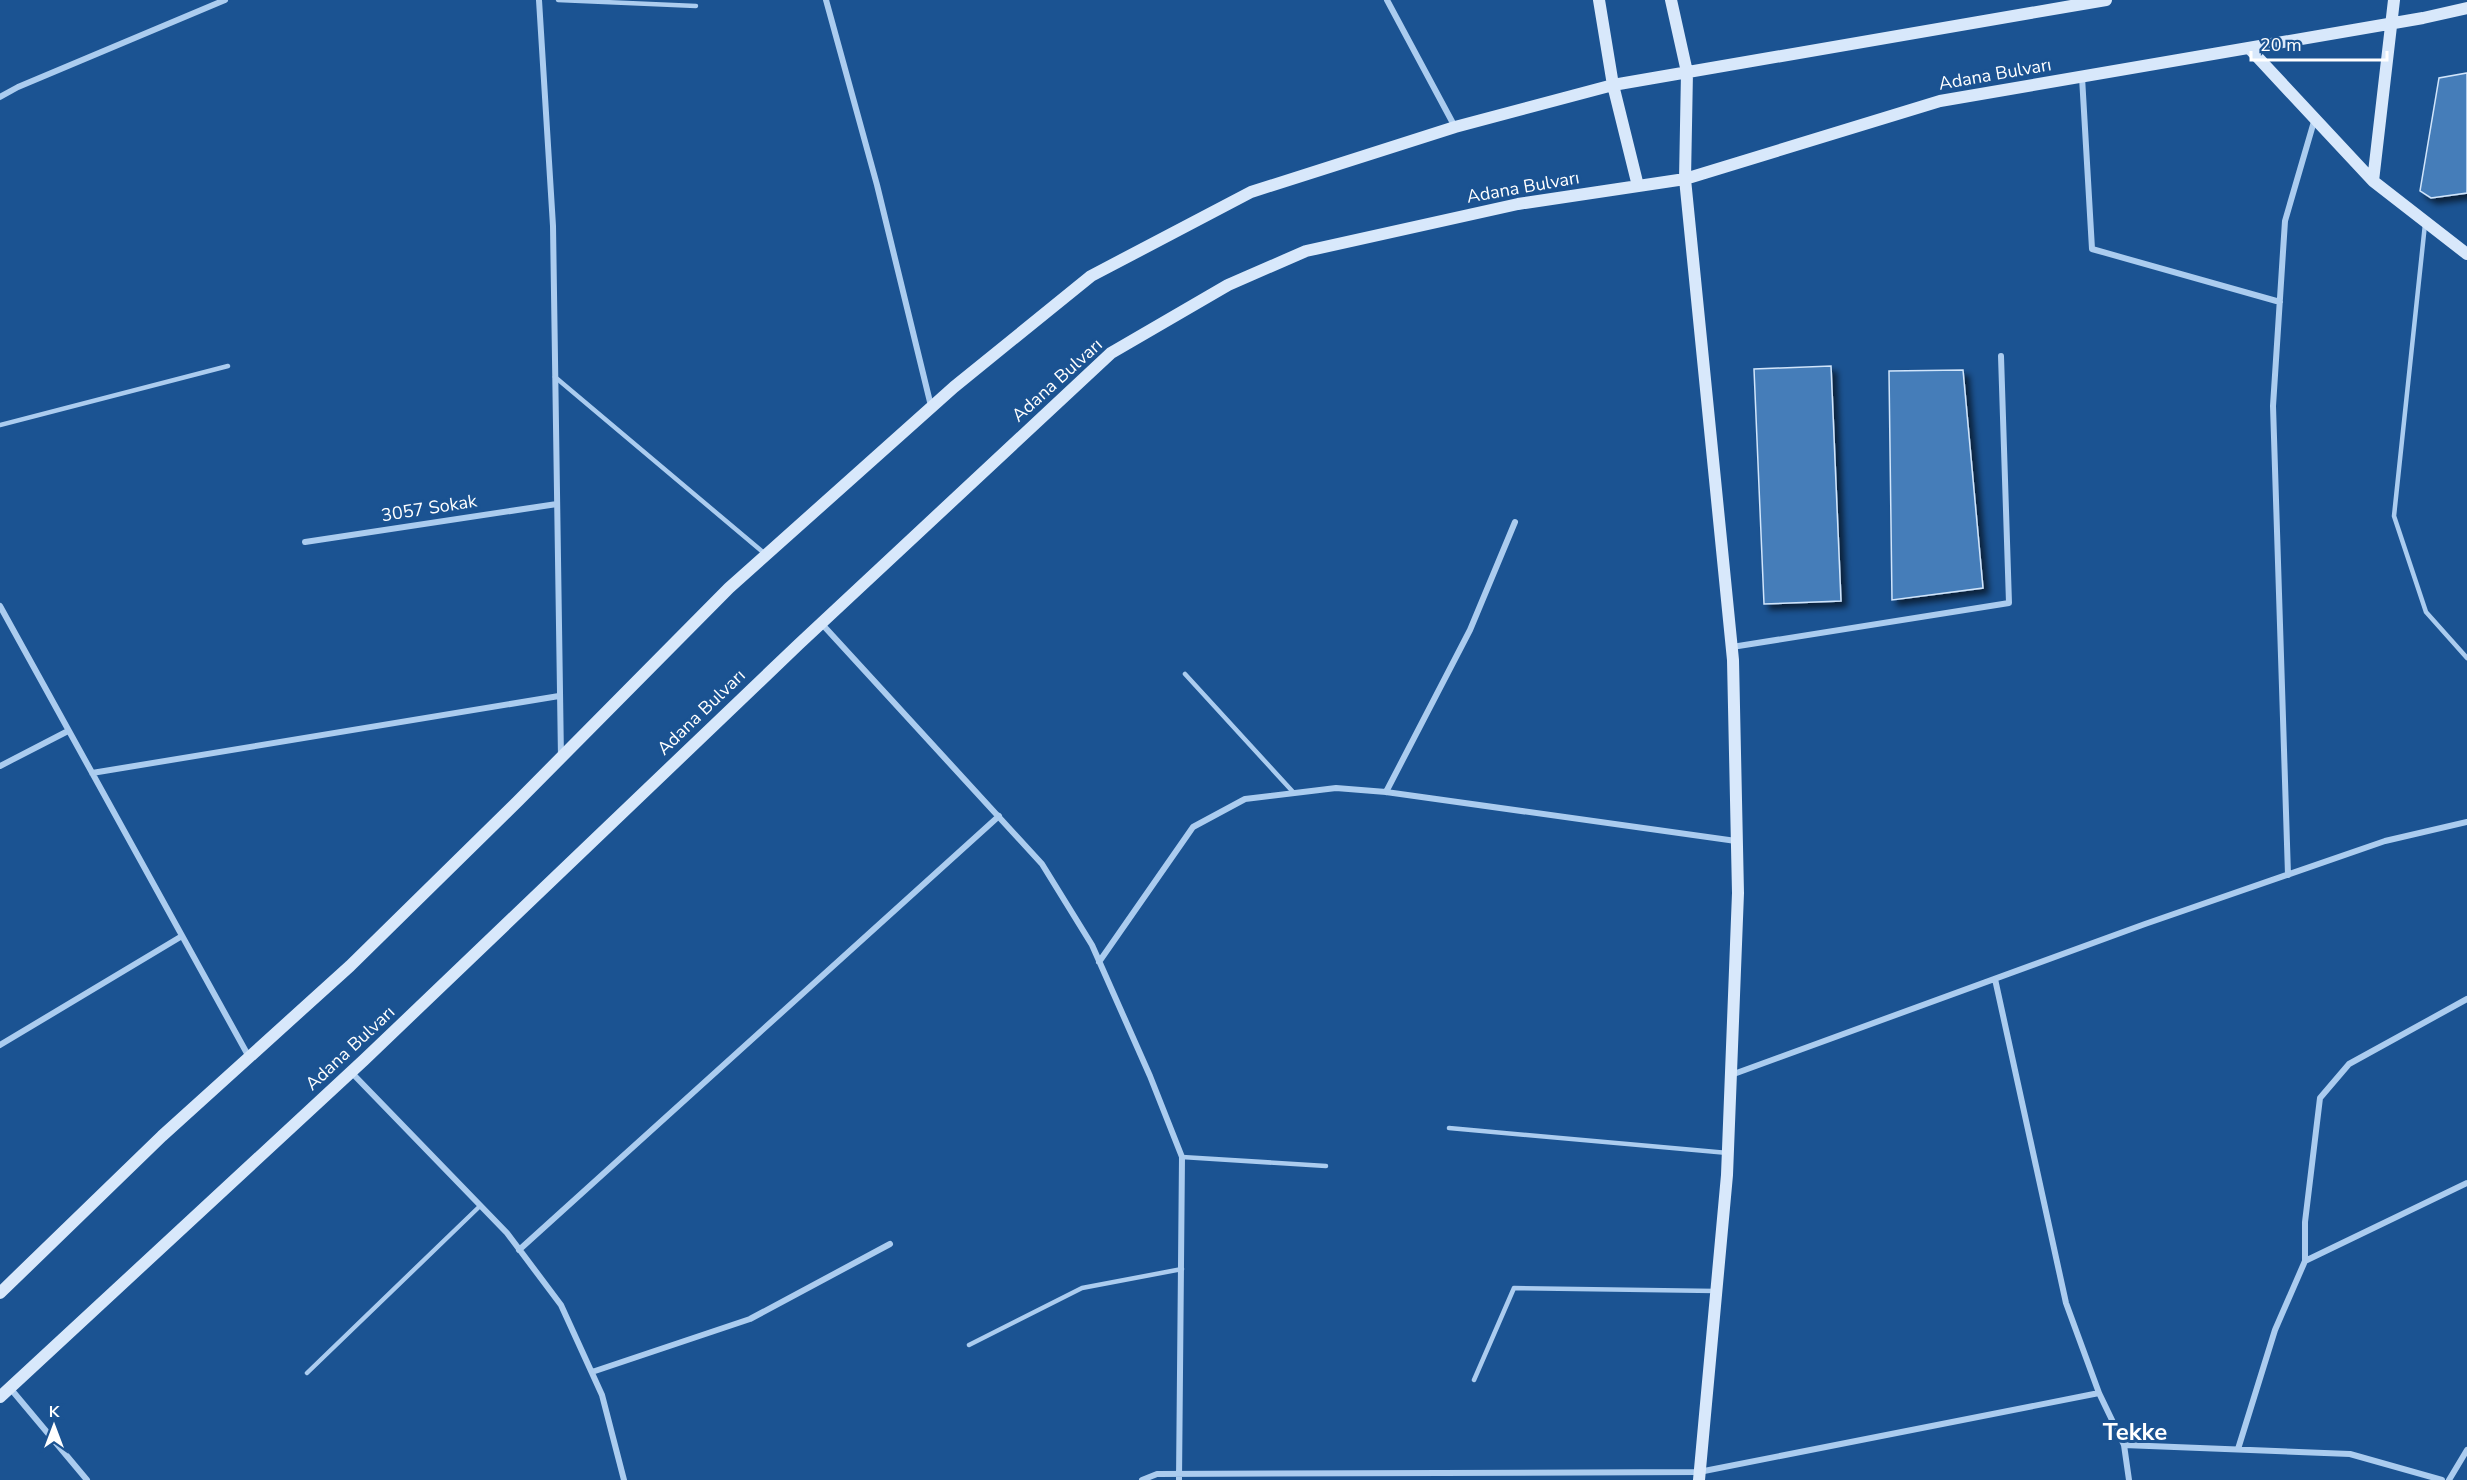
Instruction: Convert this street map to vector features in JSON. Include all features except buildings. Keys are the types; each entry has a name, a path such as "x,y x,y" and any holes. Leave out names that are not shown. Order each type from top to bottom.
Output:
{"main road":[{"path":"1599,0 1613,85 1638,186"},
{"path":"1671,0 1687,72 1685,179 1731,647 1738,893 1728,1153 1699,1476"},
{"path":"0,1293 162,1136 350,966 729,588 932,407 1091,276 1251,192 1455,127 1613,85 2106,0"},
{"path":"2373,181 2394,0"},
{"name":"Adana Bulvarı","path":"0,1397 351,1072 821,623 1111,353 1228,285 1306,251 1518,204 1685,179 1940,101 2467,8"},
{"path":"2249,48 2373,181 2467,254"}],"street":[{"path":"0,97 18,87 225,0"},
{"path":"539,0 553,226 561,758"},
{"path":"826,0 877,185 932,407"},
{"path":"1387,0 1455,127"},
{"path":"2082,77 2092,249 2280,302"},
{"path":"2288,874 2273,406 2285,221 2315,118"},
{"path":"1731,647 2009,603 2001,356"},
{"name":"3057 Sokak","path":"305,542 557,504"},
{"path":"1386,792 1470,630 1515,522"},
{"path":"0,606 249,1057"},
{"path":"821,623 1042,864 1092,945 1150,1076 1182,1156 1179,1477"},
{"path":"92,773 559,696"},
{"path":"0,766 68,730"},
{"path":"1099,962 1193,827 1245,799 1336,788 1386,792 1737,841"},
{"path":"519,1250 999,816"},
{"path":"1731,1075 2288,874 2385,841 2467,822"},
{"path":"0,1045 182,936"},
{"path":"1995,979 2066,1303 2099,1393 2124,1444 2129,1480"},
{"path":"2238,1449 2275,1330 2305,1261 2305,1222 2320,1098 2349,1064 2467,999"},
{"path":"351,1072 507,1233 561,1305 602,1395 624,1480"},
{"path":"2305,1261 2467,1183"},
{"path":"592,1372 750,1319 890,1244"},
{"path":"10,1388 87,1480"},
{"path":"1142,1480 1157,1474 1179,1477 1699,1476 2099,1393"},
{"path":"2124,1444 2349,1454 2442,1480"},
{"path":"2448,1480 2467,1450"}],"lane":[{"path":"558,0 696,6"},
{"path":"2425,222 2394,516 2426,612 2467,658"},
{"path":"0,425 228,366"},
{"path":"555,377 766,555"},
{"path":"1185,674 1294,793"},
{"path":"1449,1128 1728,1153"},
{"path":"1182,1156 1326,1166"},
{"path":"307,1373 480,1206"},
{"path":"969,1345 1082,1288 1182,1269"},
{"path":"1473,1380 1514,1288 1716,1291"}],"district":[{"name":"Tekke","path":"2135,1432"}]}
